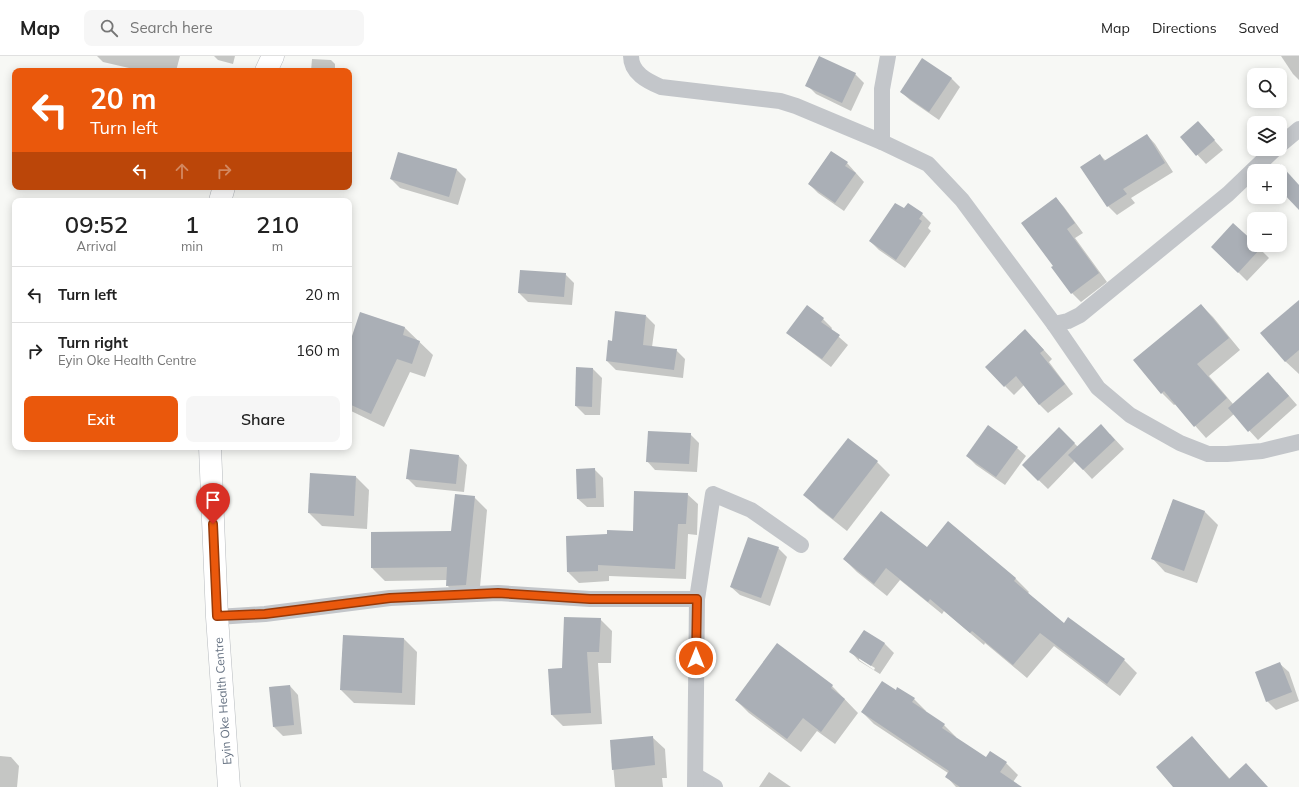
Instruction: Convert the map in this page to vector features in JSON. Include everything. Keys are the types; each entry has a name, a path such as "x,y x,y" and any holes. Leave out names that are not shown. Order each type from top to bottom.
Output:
{"main road":[{"path":"267,68 273,56"},
{"name":"Eyin Oke Health Centre","path":"210,450 217,616 229,787"}],"street":[{"path":"631,56 631,63 643,78 661,87 780,101 796,106 882,142 928,164 962,200 1054,324 1098,388 1130,415 1180,443 1208,454 1262,451 1299,442"},
{"path":"882,142 882,89 888,56"},
{"path":"1287,138 1299,129"},
{"path":"1054,324 1068,321 1080,315 1228,194 1268,156"},
{"path":"715,787 696,781 697,599 714,494 751,510 801,545"},
{"path":"217,616 265,614 390,598 498,593 590,599 697,599"}],"building":[{"path":"819,56 856,73 842,103 805,86"},
{"path":"922,58 952,78 929,112 900,92"},
{"path":"1198,121 1215,140 1196,156 1180,137"},
{"path":"1147,134 1165,163 1123,189 1127,194 1107,207 1080,167 1100,154 1104,161"},
{"path":"831,151 848,162 845,166 856,173 835,203 808,184"},
{"path":"398,152 457,169 449,197 390,179"},
{"path":"1287,172 1299,185 1299,210 1287,197"},
{"path":"1056,197 1075,223 1067,229 1099,273 1071,294 1051,267 1053,266 1021,223"},
{"path":"895,203 904,208 908,203 923,213 919,219 922,221 896,260 869,241"},
{"path":"1233,223 1247,236 1247,252 1257,252 1238,273 1211,247"},
{"path":"520,270 566,273 564,297 518,293"},
{"path":"1299,300 1299,350 1285,362 1260,333"},
{"path":"1201,304 1229,338 1197,364 1227,398 1194,427 1164,391 1161,394 1133,360"},
{"path":"807,305 824,318 821,322 840,335 822,359 786,333"},
{"path":"615,311 646,315 643,345 677,349 674,370 606,361 608,340 612,341"},
{"path":"360,312 405,327 403,335 420,341 412,364 397,359 371,414 352,405 352,336"},
{"path":"1025,329 1044,350 1040,353 1065,384 1039,405 1016,376 1004,387 985,367"},
{"path":"576,367 593,368 592,407 575,406"},
{"path":"1268,372 1289,396 1248,432 1228,408"},
{"path":"1101,424 1115,440 1083,470 1068,455"},
{"path":"988,425 1018,447 996,477 966,456"},
{"path":"1059,427 1075,443 1038,481 1022,465"},
{"path":"648,431 691,433 689,464 646,462"},
{"path":"848,438 878,461 833,519 803,495"},
{"path":"410,449 459,455 456,484 406,479"},
{"path":"595,468 596,498 577,499 576,469"},
{"path":"310,473 356,476 354,516 308,513"},
{"path":"634,491 688,493 686,524 678,524 675,569 598,565 598,571 567,572 566,536 607,534 607,530 633,531"},
{"path":"455,494 475,496 466,585 446,586 447,567 371,568 371,532 451,531"},
{"path":"1173,499 1205,511 1184,571 1151,559"},
{"path":"881,511 927,547 948,521 1016,578 1014,581 1064,623 1068,617 1125,659 1107,684 1040,633 1013,665 972,631 970,633 930,599 928,602 886,568 874,584 843,559"},
{"path":"748,537 779,547 761,598 730,587"},
{"path":"564,617 601,618 599,652 587,652 591,713 551,715 548,669 562,668"},
{"path":"864,630 885,643 871,666 849,652"},
{"path":"343,635 404,638 402,693 340,690"},
{"path":"777,643 833,685 831,688 845,699 821,732 803,718 787,739 735,700"},
{"path":"1280,662 1292,692 1266,702 1255,672"},
{"path":"882,681 896,690 897,687 915,698 912,702 945,724 942,728 986,757 990,751 1007,762 1000,772 1022,787 960,787 945,777 949,771 861,712"},
{"path":"290,685 294,725 273,727 269,687"},
{"path":"653,736 655,765 612,770 610,740"},
{"path":"1192,736 1229,779 1246,763 1268,787 1173,787 1156,767"}],"route":[{"path":"213,524 217,616 265,614 390,598 498,593 590,599 697,599 696,658"}]}
